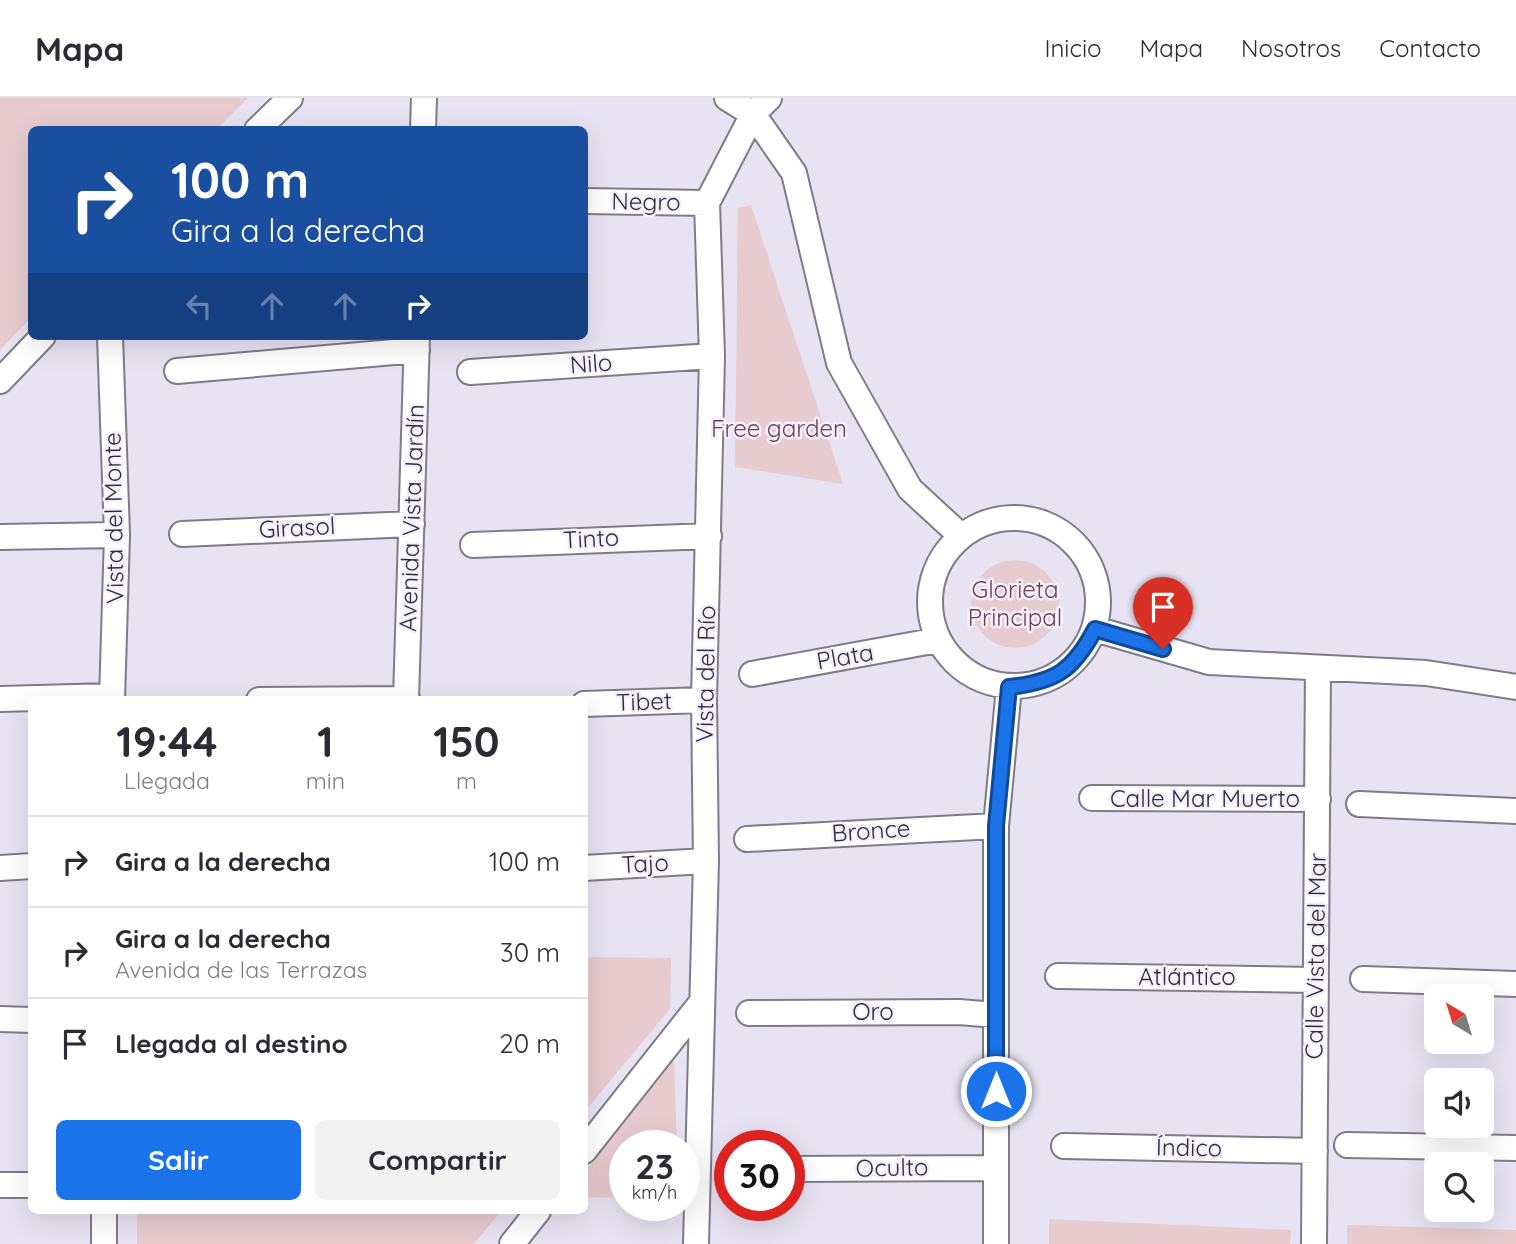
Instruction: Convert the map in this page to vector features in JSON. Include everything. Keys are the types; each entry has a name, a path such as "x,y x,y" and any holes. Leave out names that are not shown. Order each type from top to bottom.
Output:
{"street":[{"path":"261,126 290,98"},
{"path":"423,126 424,98"},
{"path":"727,98 761,106 794,173 839,363 910,489 961,536"},
{"name":"Vista del Río","path":"696,1244 706,860 704,700 712,356 707,203 761,106"},
{"name":"Negro","path":"588,201 707,203"},
{"path":"0,381 39,340"},
{"name":"Vista del Monte","path":"110,340 117,535 112,696"},
{"path":"177,371 417,343"},
{"name":"Avenida Vista Jardín","path":"407,696 417,343"},
{"name":"Nilo","path":"470,372 712,356"},
{"path":"1012,517 1039,520 1063,531 1083,551 1095,575 1100,602 1095,629 1082,654 1061,672 1036,684 1009,687 980,680 955,663 938,640 930,612 931,584 942,557 961,536 985,522 1012,517"},
{"name":"Girasol","path":"183,534 412,524"},
{"path":"0,537 117,535"},
{"name":"Tinto","path":"473,545 709,536"},
{"path":"1095,629 1209,662 1426,673 1516,687"},
{"name":"Plata","path":"752,674 938,640"},
{"name":"Calle Vista del Mar","path":"1314,1244 1318,668"},
{"path":"996,1244 996,826 1009,687"},
{"path":"0,699 28,699"},
{"name":"Tibet","path":"588,704 704,700"},
{"name":"Calle Mar Muerto","path":"1092,798 1318,799"},
{"path":"1359,804 1516,811"},
{"name":"Bronce","path":"747,839 996,826"},
{"name":"Tajo","path":"588,868 706,860"},
{"path":"0,868 28,866"},
{"name":"Atlántico","path":"1058,976 1316,980"},
{"path":"1363,979 1516,984"},
{"path":"588,1146 701,1003"},
{"name":"Oro","path":"749,1013 959,1012 996,1015"},
{"path":"0,1019 28,1020"},
{"path":"1347,1145 1516,1148"},
{"name":"Índico","path":"1064,1146 1315,1151"},
{"name":"Oculto","path":"805,1169 995,1168"},
{"path":"0,1185 28,1185"},
{"path":"104,1214 104,1244"},
{"path":"512,1244 536,1214"}],"green space":[{"path":"0,98 248,98 220,126 28,126 28,321 0,350"},
{"name":"Free garden","path":"751,205 843,484 735,467 738,208"},
{"name":"Glorieta Principal","path":"1015,560 1040,567 1052,579 1059,604 1052,629 1040,641 1015,648 990,641 978,629 971,604 978,579 990,567"},
{"path":"588,957 671,958 670,1009 588,1107"},
{"path":"674,1056 676,1130 617,1130"},
{"path":"609,1140 609,1198 588,1197 588,1168"},
{"path":"137,1214 499,1214 474,1244 137,1244"},
{"path":"1049,1219 1291,1230 1290,1244 1049,1244"},
{"path":"1347,1225 1516,1230 1516,1244 1347,1244"}],"route":[{"path":"996,1091 996,826 1009,687 1036,684 1061,672 1082,654 1095,629 1163,649"}]}
